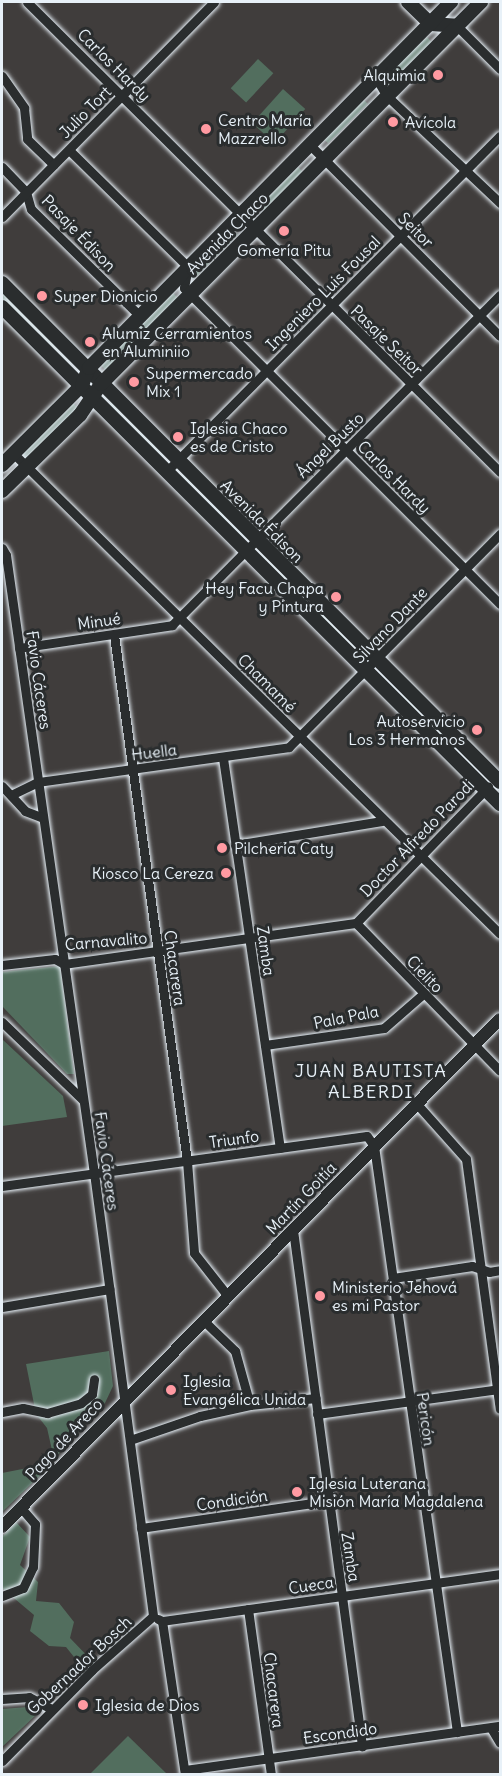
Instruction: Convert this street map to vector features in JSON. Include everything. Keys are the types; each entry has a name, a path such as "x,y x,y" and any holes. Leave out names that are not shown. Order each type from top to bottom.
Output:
{"main road":[{"path":"408,2 431,24 457,26 453,2"},
{"name":"Avenida Chaco","path":"2,465 82,385 89,368 241,212 453,2"},
{"name":"Avenida Chaco","path":"2,491 93,397 101,384 481,2"},
{"name":"Avenida Édison","path":"2,283 89,368 247,551 501,804"},
{"name":"Avenida Édison","path":"2,307 93,397 256,538 499,778"}],"street":[{"name":"Carlos Hardy","path":"27,2 256,227"},
{"name":"Julio Tort","path":"2,217 214,2"},
{"path":"457,26 501,69"},
{"path":"2,76 24,108 27,139 54,165"},
{"path":"376,78 387,96 465,173 501,203"},
{"name":"Ingeniero Luis Fousal","path":"172,466 501,136"},
{"name":"Seitor","path":"310,145 501,336"},
{"path":"69,150 188,267 184,288 190,294"},
{"name":"Pasaje Édison","path":"2,167 26,192 31,209 140,316"},
{"name":"Pasaje Seitor","path":"256,227 331,306 501,472"},
{"name":"Carlos Hardy","path":"190,294 501,604"},
{"name":"Ángel Busto","path":"181,618 247,551 256,538 413,386 501,295"},
{"name":"Chamamé","path":"13,453 181,618 382,821 501,934"},
{"name":"Silvano Dante","path":"299,736 501,534"},
{"name":"Favio Cáceres","path":"2,548 6,555 84,1100 141,1528 185,1772"},
{"name":"Minué","path":"19,648 172,625 181,618"},
{"name":"Chacarera","path":"114,635 187,1161 194,1253 227,1295"},
{"name":"Huella","path":"10,795 38,782 223,759 289,747 299,736"},
{"name":"Zamba","path":"223,759 280,1148"},
{"name":"Doctor Alfredo Parodi","path":"356,923 420,855 499,778"},
{"path":"2,786 25,811 44,818"},
{"path":"235,845 382,821"},
{"name":"Carnavalito","path":"2,965 55,959 64,964 356,923"},
{"name":"Cielito","path":"356,923 423,994 501,1071"},
{"name":"Pala Pala","path":"265,1045 384,1029 423,994"},
{"name":"Martín Goitía","path":"124,1398 501,1018"},
{"path":"2,1022 84,1100"},
{"path":"416,1103 466,1159 501,1409"},
{"name":"Triunfo","path":"2,1186 367,1136 374,1146"},
{"name":"Pericón","path":"374,1146 408,1401 457,1732"},
{"name":"Zamba","path":"293,1230 316,1398 327,1501 362,1746"},
{"path":"393,1278 472,1266 501,1270"},
{"path":"2,1307 110,1289"},
{"path":"203,1320 235,1352 250,1405"},
{"path":"2,1412 23,1408 46,1413 81,1403 92,1394 94,1379"},
{"path":"317,1414 499,1389"},
{"name":"Pago de Areco","path":"2,1527 124,1398"},
{"path":"130,1440 200,1416 250,1405 316,1398"},
{"name":"Condición","path":"141,1528 327,1501"},
{"path":"2,1596 23,1588 33,1567 35,1524 21,1508"},
{"name":"Cueca","path":"158,1619 501,1574"},
{"name":"Chacarera","path":"248,1609 267,1759 271,1774"},
{"name":"Gobernador Bosch","path":"2,1761 52,1709 158,1619"},
{"path":"2,1699 29,1697 52,1709"},
{"path":"496,1727 501,1743"},
{"name":"Escondido","path":"185,1772 496,1727"}],"green space":[{"path":"427,37 433,44 391,81 385,74"},
{"path":"258,59 273,73 246,103 231,88"},
{"path":"283,89 305,109 275,143 252,123"},
{"path":"362,98 368,104 328,143 322,138"},
{"path":"298,167 304,173 265,212 259,206"},
{"path":"232,229 238,235 193,279 187,274"},
{"path":"2,288 75,360 69,366 2,298"},
{"path":"173,293 179,299 107,371 101,365"},
{"path":"112,402 165,455 161,459 108,406"},
{"path":"73,403 79,409 27,460 21,455"},
{"path":"183,474 243,533 239,536 180,477"},
{"path":"264,555 364,652 361,655 261,559"},
{"path":"385,674 484,769 479,773 381,678"},
{"path":"60,966 74,1074 67,1074 2,1006 2,972"},
{"path":"2,1039 63,1096 67,1117 2,1126"},
{"path":"109,1351 113,1386 105,1403 54,1459 47,1428 36,1414 26,1364"},
{"path":"53,1463 2,1512 2,1473"},
{"path":"16,1522 30,1537 20,1565 38,1582 36,1601 59,1603 74,1622 70,1638 94,1663 86,1672 66,1647 49,1646 30,1631 34,1615 2,1588 2,1537"},
{"path":"27,1707 38,1713 2,1747 2,1709"},
{"path":"128,1736 167,1774 90,1774"}],"place":[{"name":"Alquimia","path":"438,75"},
{"name":"Avícola","path":"393,122"},
{"name":"Centro María Mazzrello","path":"206,129"},
{"name":"Gomería Pitu","path":"284,231"},
{"name":"Super Dionicio","path":"42,296"},
{"name":"Alumiz Cerramientos en Aluminiio","path":"90,342"},
{"name":"Supermercado Mix 1","path":"134,382"},
{"name":"Iglesia Chaco es de Cristo","path":"178,437"},
{"name":"Hey Facu Chapa y Pintura","path":"336,597"},
{"name":"Autoservicio Los 3 Hermanos","path":"477,730"},
{"name":"Pilchería Caty","path":"222,848"},
{"name":"Kiosco La Cereza","path":"226,873"},
{"name":"Ministerio Jehová es mi Pastor","path":"320,1296"},
{"name":"Iglesia Evangélica Unida","path":"171,1390"},
{"name":"Iglesia Luterana Misión María Magdalena","path":"297,1492"},
{"name":"Iglesia de Dios","path":"83,1705"}],"district":[{"name":"JUAN BAUTISTA ALBERDI","path":"371,1082"}]}
